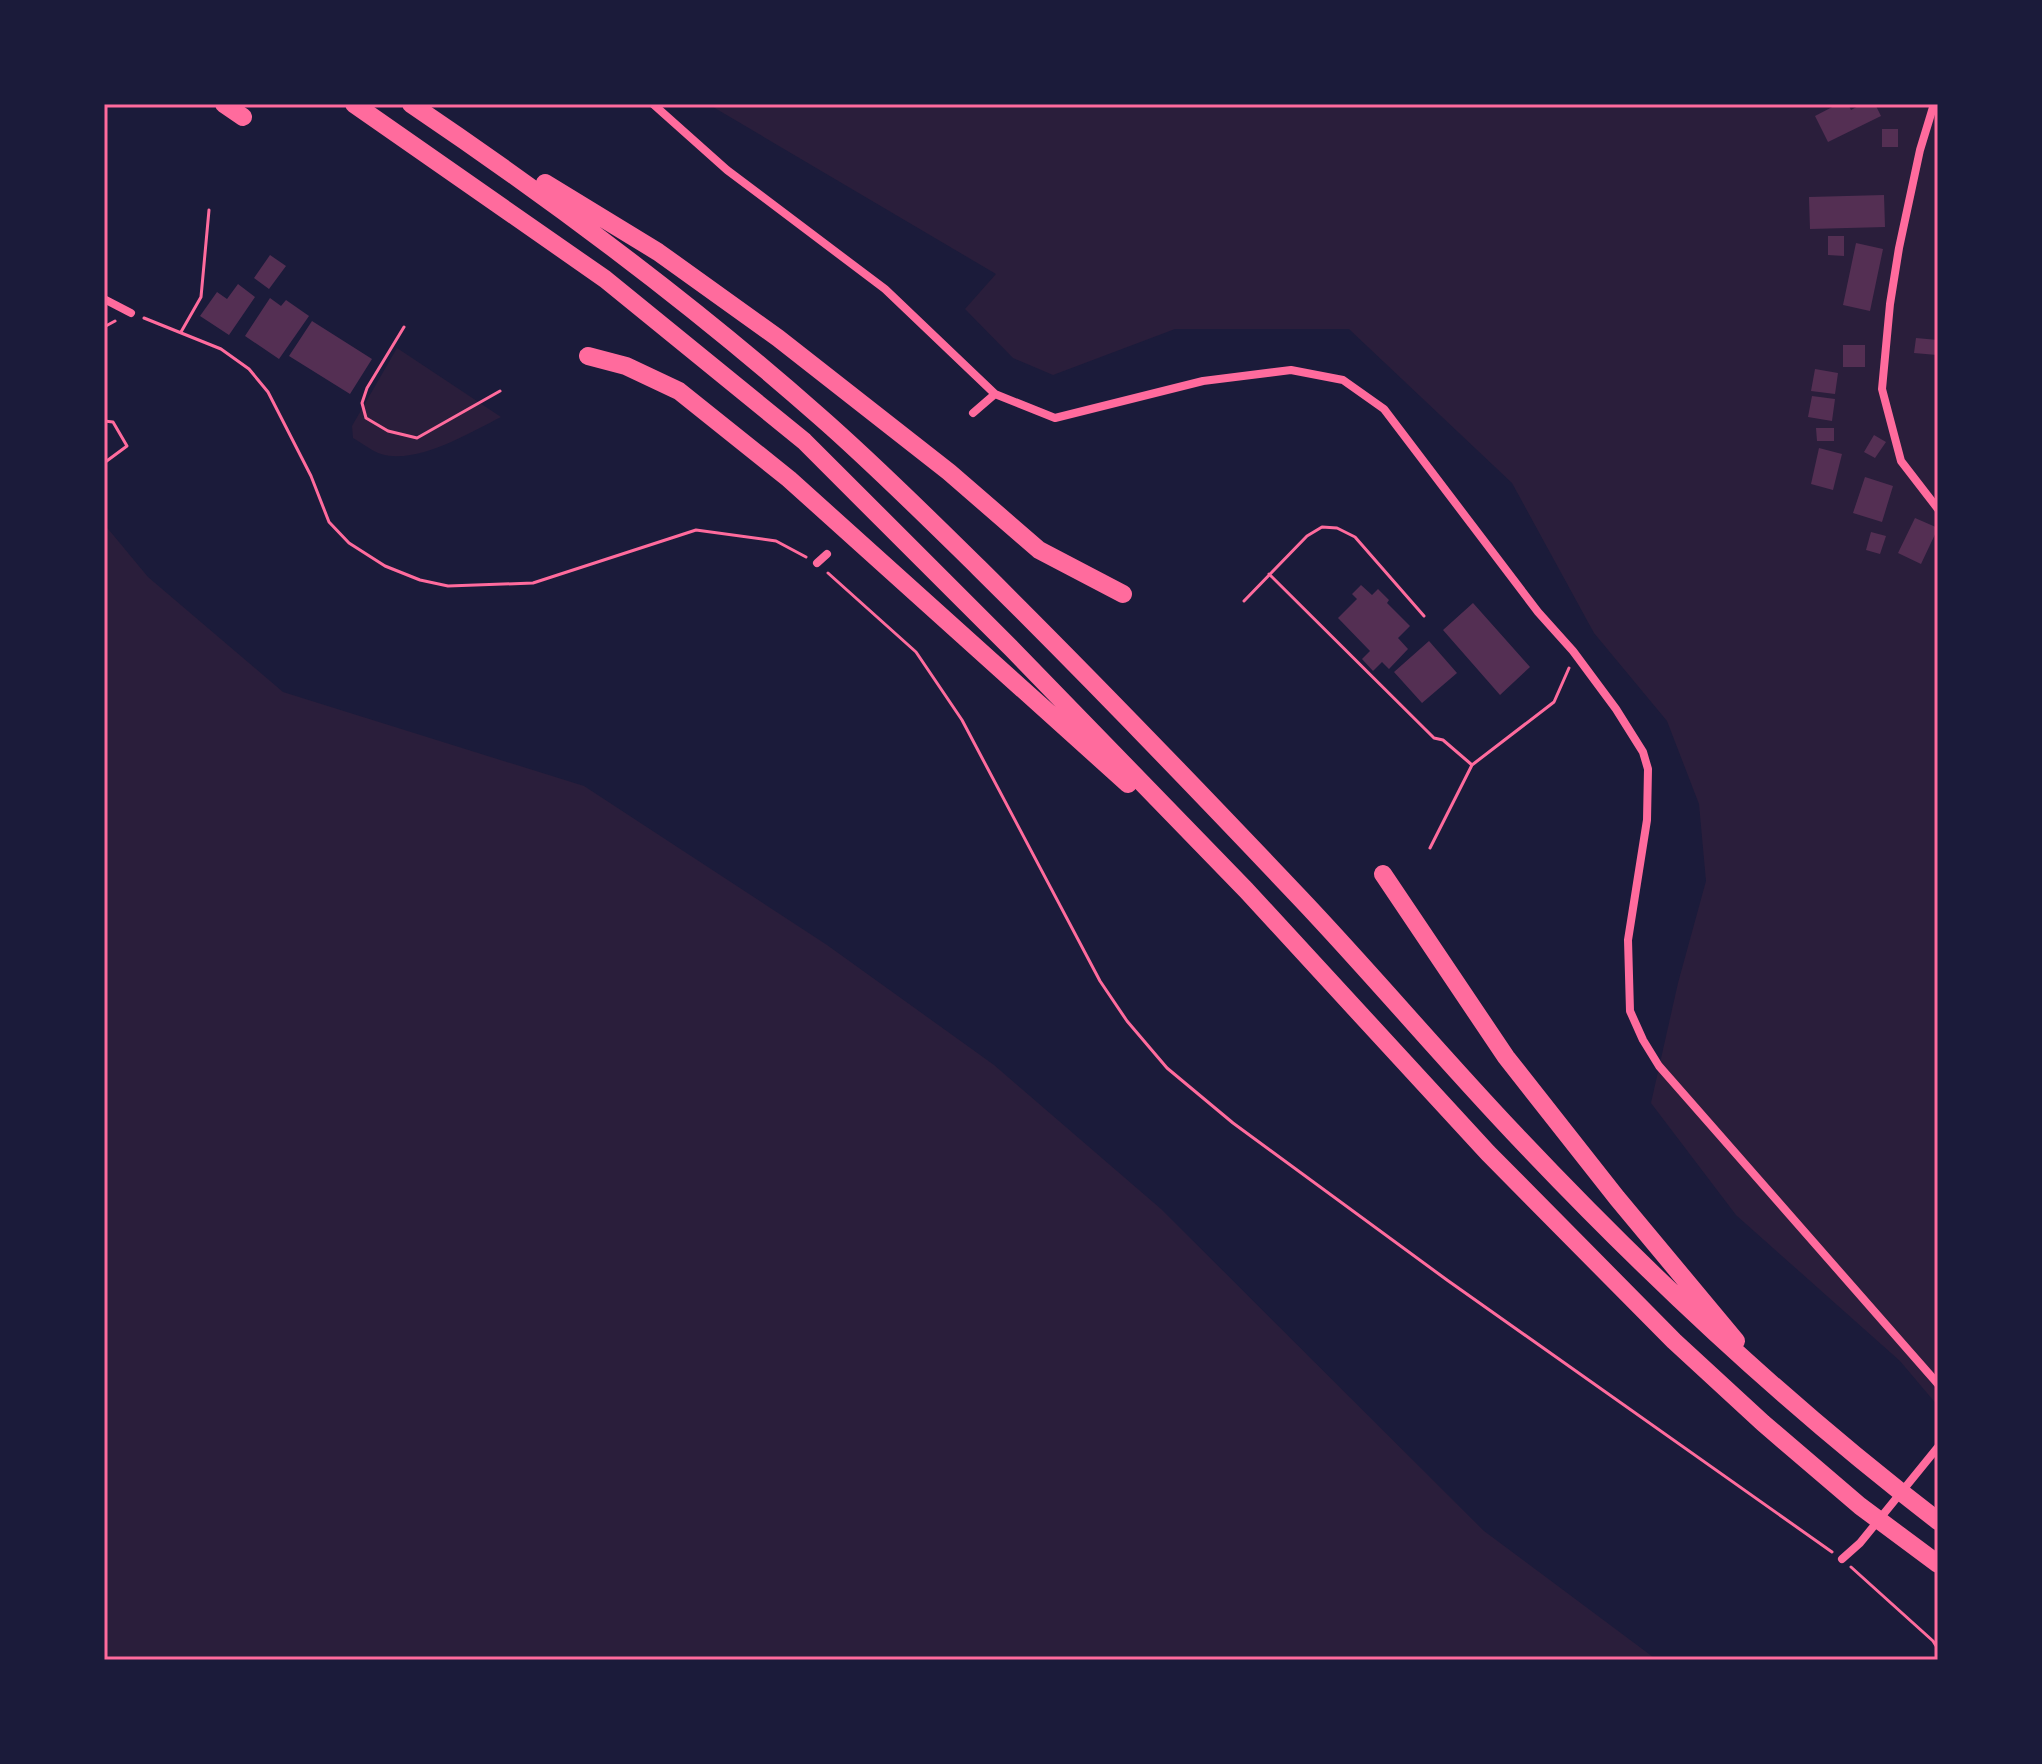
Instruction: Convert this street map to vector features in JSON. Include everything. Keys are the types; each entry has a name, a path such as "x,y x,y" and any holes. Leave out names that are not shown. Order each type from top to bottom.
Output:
{"highway":[{"path":"224,104 243,117"},
{"path":"354,104 605,279 804,441 1246,890 1488,1153 1674,1341 1860,1506 1938,1564"},
{"path":"413,104 658,252 790,347 949,472 1039,550 1123,594"},
{"path":"413,104 523,180 726,336 899,490 1048,636 1197,789 1592,1214 1784,1397 1938,1521"},
{"path":"588,356 626,366 679,391 789,479 1246,890"},
{"path":"1383,874 1506,1057 1617,1198 1784,1397"}],"street":[{"path":"653,104 727,170 885,289 995,394 1055,418 1203,381 1291,370 1343,380 1384,409 1538,612 1574,653 1643,752 1648,769 1647,820 1628,940 1630,1011 1643,1040 1659,1066 1938,1384"},
{"path":"1934,104 1920,150 1899,248 1882,389 1901,461 1938,509"},
{"path":"104,299 131,313"},
{"path":"973,413 995,394"},
{"path":"817,563 827,554"},
{"path":"1842,1559 1860,1543 1938,1447"}],"path":[{"path":"181,333 201,297 209,210"},
{"path":"131,313 221,349 249,369 268,392 311,476 329,522 349,543 385,566 420,580 448,586 533,583 696,530 776,541 817,563 916,652 962,720 1100,981 1127,1021 1167,1068 1233,1123 1447,1280 1842,1559 1933,1641 1938,1649"},
{"path":"404,327 367,388 362,403 366,418 388,431 417,438 500,391"},
{"path":"104,421 113,422 127,446 104,463"},
{"path":"1244,601 1307,536 1322,527 1337,528 1355,537 1424,616"},
{"path":"1269,574 1434,738 1443,740 1472,765"},
{"path":"1430,848 1472,765 1554,702 1574,653"}],"shaded area":[{"path":"708,104 1938,104 1938,1406 1900,1361 1736,1215 1651,1103 1678,983 1706,881 1699,804 1667,721 1594,633 1512,483 1349,329 1175,329 1053,375 1013,358 965,309 996,274"},
{"path":"397,348 501,417 443,445 411,455 381,454 353,438 352,426"},
{"path":"104,524 148,577 283,692 584,786 827,945 994,1065 1161,1209 1484,1531 1657,1660 104,1660"}],"building":[{"path":"1838,104 1848,104 1851,110 1862,104 1875,104 1881,116 1828,142 1815,116"},
{"path":"1882,129 1898,129 1898,147 1882,147"},
{"path":"1884,195 1885,227 1810,229 1809,197"},
{"path":"1828,236 1844,236 1844,256 1828,255"},
{"path":"1856,243 1883,249 1870,311 1843,305"},
{"path":"270,255 286,266 269,289 254,278"},
{"path":"238,284 255,297 229,335 200,316 217,292 227,299"},
{"path":"270,298 281,306 286,300 309,316 279,359 245,336"},
{"path":"312,321 372,359 350,394 289,356"},
{"path":"1916,338 1938,340 1937,355 1914,353"},
{"path":"1843,345 1865,345 1865,367 1843,367"},
{"path":"1815,369 1838,373 1835,394 1811,391"},
{"path":"1812,396 1835,399 1832,421 1808,417"},
{"path":"1816,428 1834,428 1834,441 1817,441"},
{"path":"1874,435 1886,442 1875,458 1864,452"},
{"path":"1819,448 1842,454 1833,490 1811,484"},
{"path":"1865,477 1893,486 1882,522 1853,513"},
{"path":"1915,518 1938,528 1921,564 1898,553"},
{"path":"1871,532 1886,536 1880,554 1866,550"},
{"path":"1361,585 1372,595 1378,589 1410,626 1398,638 1408,649 1389,669 1382,662 1373,671 1362,659 1370,651 1338,618 1357,599 1352,594"},
{"path":"1473,603 1530,667 1500,695 1443,630"},
{"path":"1429,641 1457,673 1422,703 1394,672"}]}
